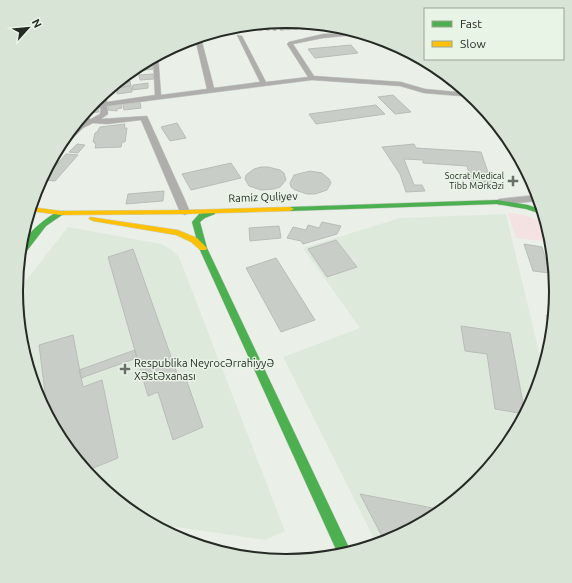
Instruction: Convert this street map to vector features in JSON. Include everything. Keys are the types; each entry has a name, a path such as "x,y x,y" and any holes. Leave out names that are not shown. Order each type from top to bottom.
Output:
{"main road":[{"name":"Ramiz Quliyev","path":"36,210 61,212 185,212 497,202 528,207 536,210"},
{"path":"203,248 196,222 202,216 217,211"},
{"path":"27,245 43,224 61,212 112,223 178,233 194,240 203,248"},
{"path":"185,212 342,548"}],"street":[{"path":"312,78 290,44 323,36 343,35"},
{"path":"239,36 264,84"},
{"path":"199,43 211,90"},
{"path":"156,63 158,97"},
{"path":"101,105 312,78 401,84 424,91 459,94"},
{"path":"82,125 104,114 104,105"},
{"path":"86,121 108,122 144,118 152,141 178,190 185,212"},
{"path":"497,202 532,199"}],"shaded area":[{"path":"508,213 522,215 540,222 544,241 516,238"},
{"path":"506,214 540,358 522,408 505,438 484,465 459,489 432,510 402,527 374,540 283,357 360,328 303,248 400,218"},
{"name":"Respublika Neyrocərrahiyyə Xəstəxanası","path":"68,227 161,244 172,250 179,257 285,531 265,540 167,526 154,519 126,500 100,477 77,452 67,438 43,392 28,343 25,326 23,284"}],"building":[{"path":"351,45 358,53 315,58 308,49"},
{"path":"152,66 153,69 145,70"},
{"path":"153,74 154,79 140,80 139,75"},
{"path":"130,81 131,86 122,87 126,83"},
{"path":"148,83 148,88 132,90 133,85"},
{"path":"131,86 132,92 117,94 117,91 121,87"},
{"path":"393,95 411,112 395,114 378,97"},
{"path":"140,102 141,108 124,110 123,104"},
{"path":"121,104 122,108 117,109 117,111 108,110 108,106"},
{"path":"376,105 385,114 316,124 309,114"},
{"path":"98,108 99,112 94,112"},
{"path":"177,123 186,138 170,141 161,127"},
{"path":"125,124 124,128 127,128 125,142 122,142 121,147 95,148 96,144 93,142 95,133 100,127"},
{"path":"77,144 85,145 78,153 69,152"},
{"path":"414,144 416,148 481,152 492,184 483,186 472,184 467,166 423,163 423,160 404,159 414,185 422,185 425,191 406,192 400,174 382,147"},
{"path":"66,154 78,155 55,181 48,180 54,168"},
{"path":"231,163 241,178 191,190 182,174"},
{"path":"261,167 280,170 284,173 286,180 280,187 274,189 261,190 249,186 245,179 246,175 254,169"},
{"path":"310,171 322,173 329,179 331,183 327,190 315,194 307,194 291,187 290,183 294,175"},
{"path":"164,191 163,201 126,204 128,194"},
{"path":"322,222 341,226 337,234 303,244 301,241 287,238 293,227 306,230 308,225 319,228"},
{"path":"279,226 281,238 250,241 249,228"},
{"path":"336,240 357,267 327,277 308,249"},
{"path":"524,244 542,247 547,265 548,273 533,271"},
{"path":"133,249 180,382 186,379 203,427 173,440 158,392 148,396 108,257"},
{"path":"276,258 315,320 281,332 246,268"},
{"path":"461,326 510,333 523,405 519,413 495,409 487,354 465,351"},
{"path":"73,335 83,387 102,380 118,458 92,469 67,438 46,398 39,345"},
{"path":"135,350 137,358 81,378 79,370"},
{"path":"360,494 434,508 402,527 382,536"}],"railway":[{"path":"262,30 300,29"}],"traffic: fast":[{"path":"290,209 497,202 528,207 536,210"},
{"path":"212,212 202,216 196,222 203,248 342,548"},
{"path":"27,245 43,224 61,213"}],"traffic: slow":[{"path":"36,210 61,213 290,209"},
{"path":"93,219 178,233 194,240 203,248"}],"place":[{"name":"Socrat Medical Tibb Mərkəzi","path":"513,181"},
{"name":"Respublika Neyrocərrahiyyə Xəstəxanası","path":"125,369"}]}
